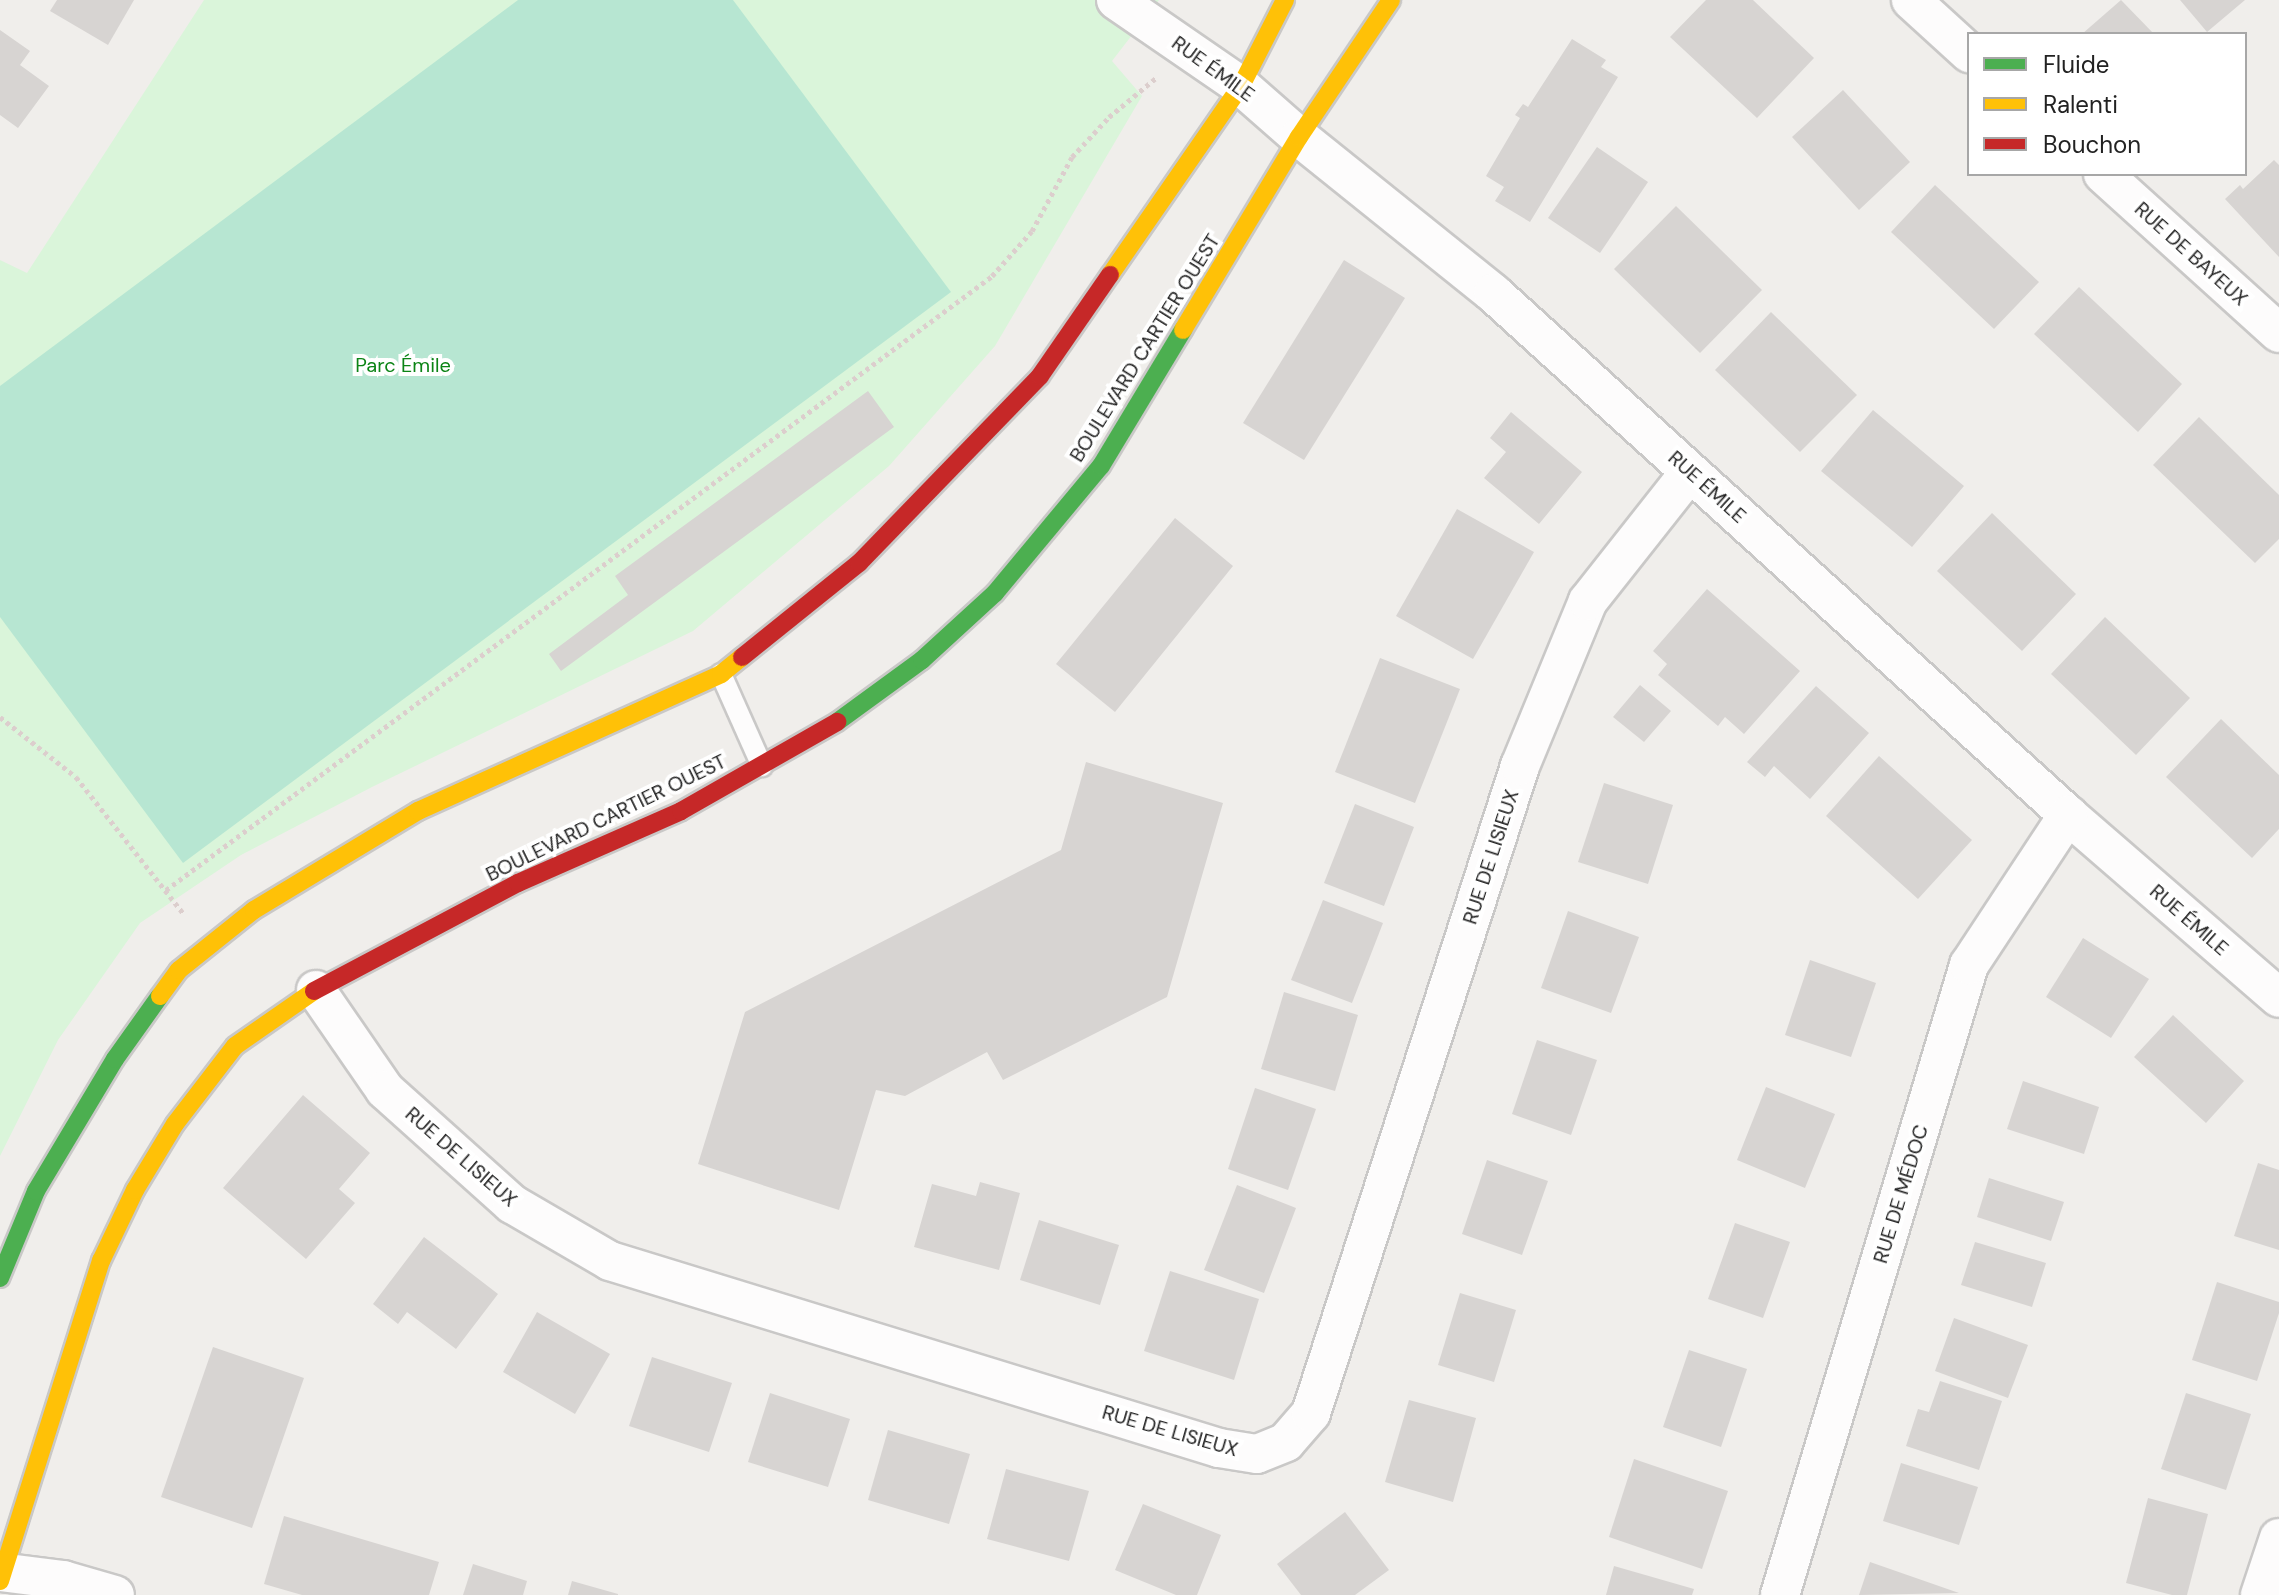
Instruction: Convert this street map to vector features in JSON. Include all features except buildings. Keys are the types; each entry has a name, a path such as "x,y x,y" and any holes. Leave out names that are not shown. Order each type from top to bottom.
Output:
{"street":[{"name":"RUE ÉMILE","path":"1116,0 1241,86 1299,137 1493,293 2068,815 2279,998"},
{"path":"0,1278 36,1191 115,1059 179,970 254,910 418,811 721,674 859,563 1040,376 1241,86 1285,0"},
{"name":"BOULEVARD CARTIER OUEST","path":"1,1576 101,1261 135,1190 175,1124 235,1046 316,990 518,883 681,811 762,766 831,727 922,660 995,593 1101,466 1299,137 1391,0"},
{"path":"1933,7 1967,50"},
{"name":"RUE DE BAYEUX","path":"2105,176 2279,333"},
{"name":"RUE DE LISIEUX","path":"316,990 385,1090 512,1204 610,1261 1219,1448 1257,1454 1286,1442 1311,1413 1520,766 1588,601 1690,472"},
{"name":"RUE DE MÉDOC","path":"1780,1595 1969,965 2068,815"},
{"path":"2260,1595 2279,1538"},
{"path":"1,1576 63,1580 115,1595"}],"lane":[{"path":"721,674 762,766"}],"path":[{"path":"166,890 992,276 1032,231 1072,157 1109,117 1186,48"},
{"path":"0,717 76,777 209,946"}],"green space":[{"name":"Parc Émile","path":"204,0 1159,0 1112,61 1142,96 995,346 889,466 693,631 372,787 241,855 140,923 58,1040 0,1156 0,260 27,273"},
{"name":"Parc Émile","path":"518,0 733,0 951,292 183,863 0,617 0,386"}],"traffic: fast":[{"path":"837,722 922,660 995,593 1101,466 1183,330"},
{"path":"0,1278 36,1191 115,1059 160,996"}],"traffic: slow":[{"path":"1110,275 1241,86 1285,0"},
{"path":"1183,330 1299,137 1391,0"},
{"path":"160,996 179,970 254,910 418,811 721,674 742,657"},
{"path":"0,1581 101,1261 135,1190 175,1124 235,1046 314,991"}],"traffic: jam":[{"path":"742,657 859,563 1040,376 1110,275"},
{"path":"314,991 518,883 681,811 837,722"}]}
